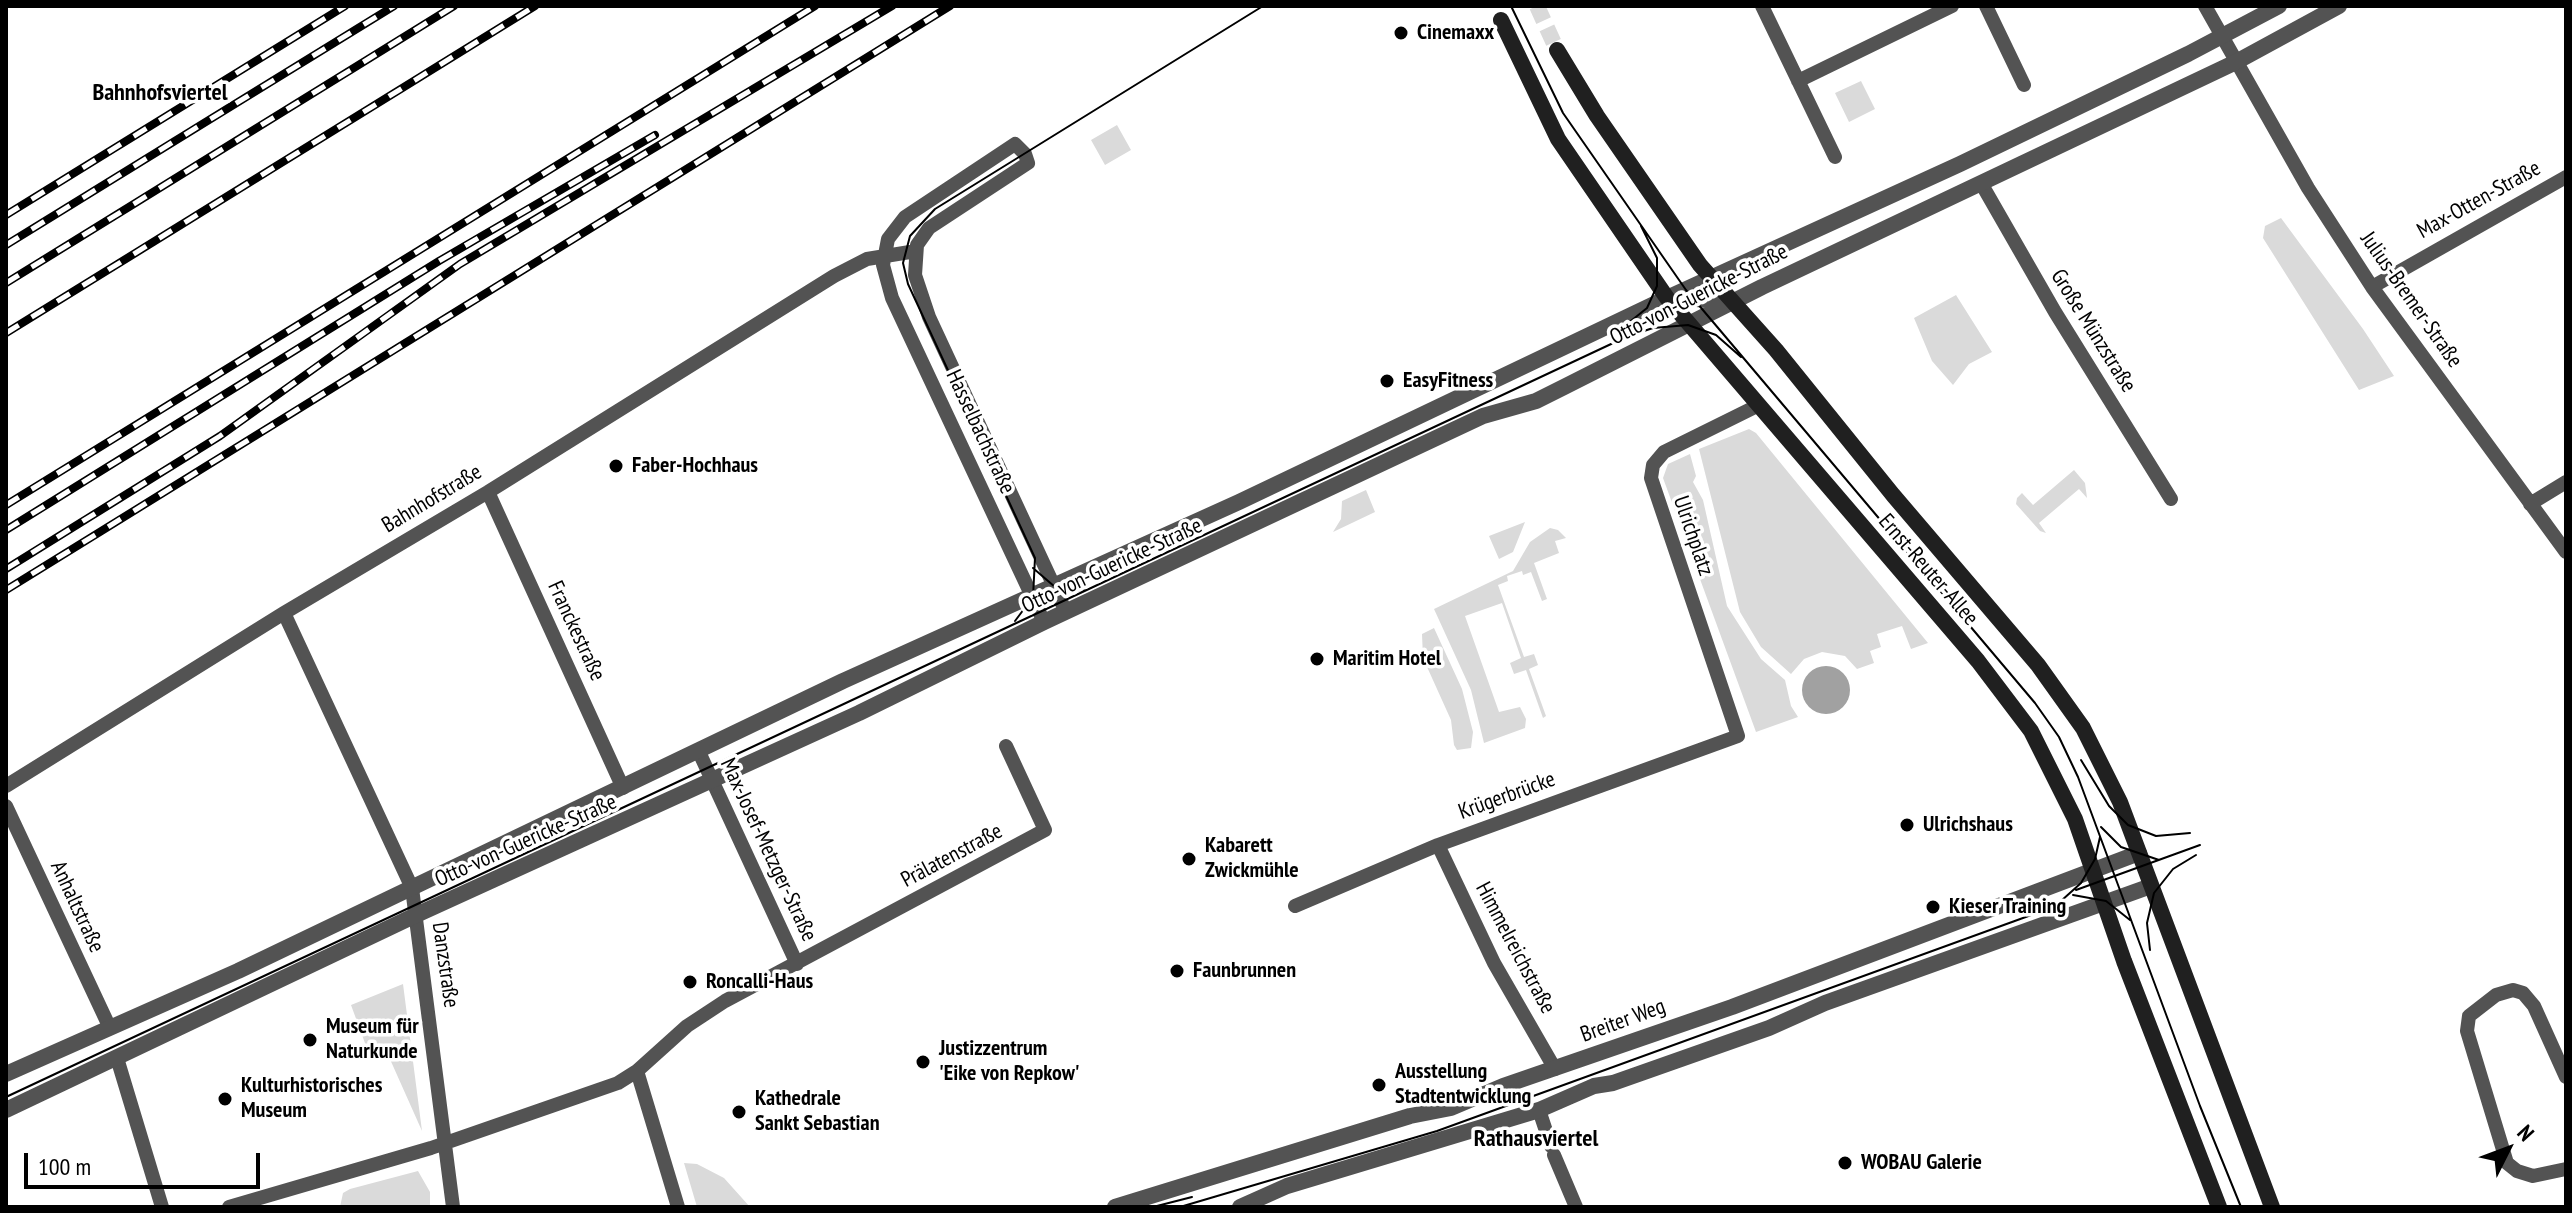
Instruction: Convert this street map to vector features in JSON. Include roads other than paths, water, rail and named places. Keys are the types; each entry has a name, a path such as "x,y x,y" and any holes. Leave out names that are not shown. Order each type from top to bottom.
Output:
{"main road":[{"name":"Ernst-Reuter-Allee","path":"1501,20 1558,139 1667,298 2017,710 2059,782 2219,1207"},
{"name":"Ernst-Reuter-Allee","path":"1557,50 1597,116 1711,279 1804,383 1893,495 2059,691 2108,774 2272,1207"}],"street":[{"path":"1762,6 1835,157"},
{"path":"1798,81 1952,6"},
{"path":"1986,6 2024,85"},
{"path":"2205,6 2236,62"},
{"name":"Otto-von-Guericke-Straße","path":"6,1074 238,971 854,676 1055,587 1974,157 2279,6"},
{"name":"Otto-von-Guericke-Straße","path":"6,1110 416,915 901,694 1044,622 1483,416 1536,401 2236,62 2339,6"},
{"name":"Julius-Bremer-Straße","path":"2236,62 2308,188 2372,287 2566,552"},
{"path":"883,258 888,239 905,217 1015,144 1021,148 1028,163 937,221 924,234 916,251"},
{"name":"Max-Otten-Straße","path":"2372,287 2566,177"},
{"name":"Große Münzstraße","path":"1981,183 2055,312 2171,499"},
{"name":"Bahnhofstraße","path":"6,786 284,613 488,492 834,276 867,259 916,251"},
{"name":"Hasselbachstraße","path":"916,251 915,275 929,317 1066,612"},
{"name":"Hasselbachstraße","path":"883,258 892,298 1044,622"},
{"path":"1667,298 1690,296 1733,303"},
{"name":"Ulrichplatz","path":"1738,736 1651,478 1653,465 1664,452 1757,406"},
{"path":"2530,504 2566,482"},
{"name":"Franckestraße","path":"488,492 623,788"},
{"name":"Danzstraße","path":"284,613 412,888 453,1207"},
{"name":"Krügerbrücke","path":"1295,906 1438,845 1738,736"},
{"name":"Prälatenstraße","path":"797,964 1045,830 1006,746"},
{"name":"Max-Josef-Metzger-Straße","path":"229,1207 447,1142 618,1083 637,1071 696,1019 797,964 699,752"},
{"name":"Anhaltstraße","path":"6,806 109,1026"},
{"name":"Himmelreichstraße","path":"1438,845 1494,963 1555,1069"},
{"name":"Breiter Weg","path":"1115,1207 1410,1116 1451,1108 1732,1007 2139,853"},
{"path":"1240,1207 1287,1186 1539,1110 1594,1086 1613,1083 1755,1033 1825,1003 2151,886"},
{"path":"2566,1077 2534,1006 2523,993 2513,990 2496,995 2470,1014 2467,1028 2507,1163 2517,1171 2533,1176 2566,1169"},
{"path":"117,1058 162,1207"},
{"path":"637,1071 678,1207"},
{"path":"1539,1110 1576,1207"}],"tunnel":[{"path":"1537,6 1557,50"}],"tram line":[{"path":"1015,621 1033,597 1035,558 908,284 903,263 910,236 935,209 1263,6"},
{"path":"1511,6 1563,113 1686,290 2035,703 2059,737 2078,777 2200,1106 2241,1207"},
{"path":"1616,333 1647,308 1657,286 1657,258 1641,226"},
{"path":"6,1097 1626,337 1653,328 1688,325 1716,335 1741,357"},
{"path":"1033,568 1055,587 1069,591 1085,590"},
{"path":"2081,760 2109,806 2128,825 2156,836 2190,833"},
{"path":"2101,827 2121,847 2159,860"},
{"path":"1180,1207 1437,1131 2034,914 2061,901 2081,883 2095,859 2100,837"},
{"path":"2076,890 2200,845"},
{"path":"2150,950 2147,923 2154,893 2173,869 2196,855"},
{"path":"2073,895 2106,901 2130,920"},
{"path":"1153,1207 1192,1197"}],"railway":[{"path":"6,215 345,6"},
{"path":"6,245 394,6"},
{"path":"6,283 454,6"},
{"path":"6,333 535,6"},
{"path":"6,505 815,6"},
{"path":"6,569 220,436 460,264 892,6"},
{"path":"6,590 950,6"},
{"path":"6,530 439,261 655,135"}],"place":[{"name":"Cinemaxx","path":"1401,33"},
{"name":"EasyFitness","path":"1387,381"},
{"name":"Faber-Hochhaus","path":"616,466"},
{"name":"Maritim Hotel","path":"1317,659"},
{"name":"Ulrichshaus","path":"1907,825"},
{"name":"Kabarett Zwickmühle","path":"1189,859"},
{"name":"Kieser Training","path":"1933,907"},
{"name":"Faunbrunnen","path":"1177,971"},
{"name":"Roncalli-Haus","path":"690,982"},
{"name":"Museum für Naturkunde","path":"310,1040"},
{"name":"Justizzentrum 'Eike von Repkow'","path":"923,1062"},
{"name":"Ausstellung Stadtentwicklung","path":"1379,1085"},
{"name":"Kulturhistorisches Museum","path":"225,1099"},
{"name":"Kathedrale Sankt Sebastian","path":"739,1112"},
{"name":"WOBAU Galerie","path":"1845,1163"}],"district":[{"name":"Bahnhofsviertel","path":"160,93"},
{"name":"Rathausviertel","path":"1536,1139"}]}
